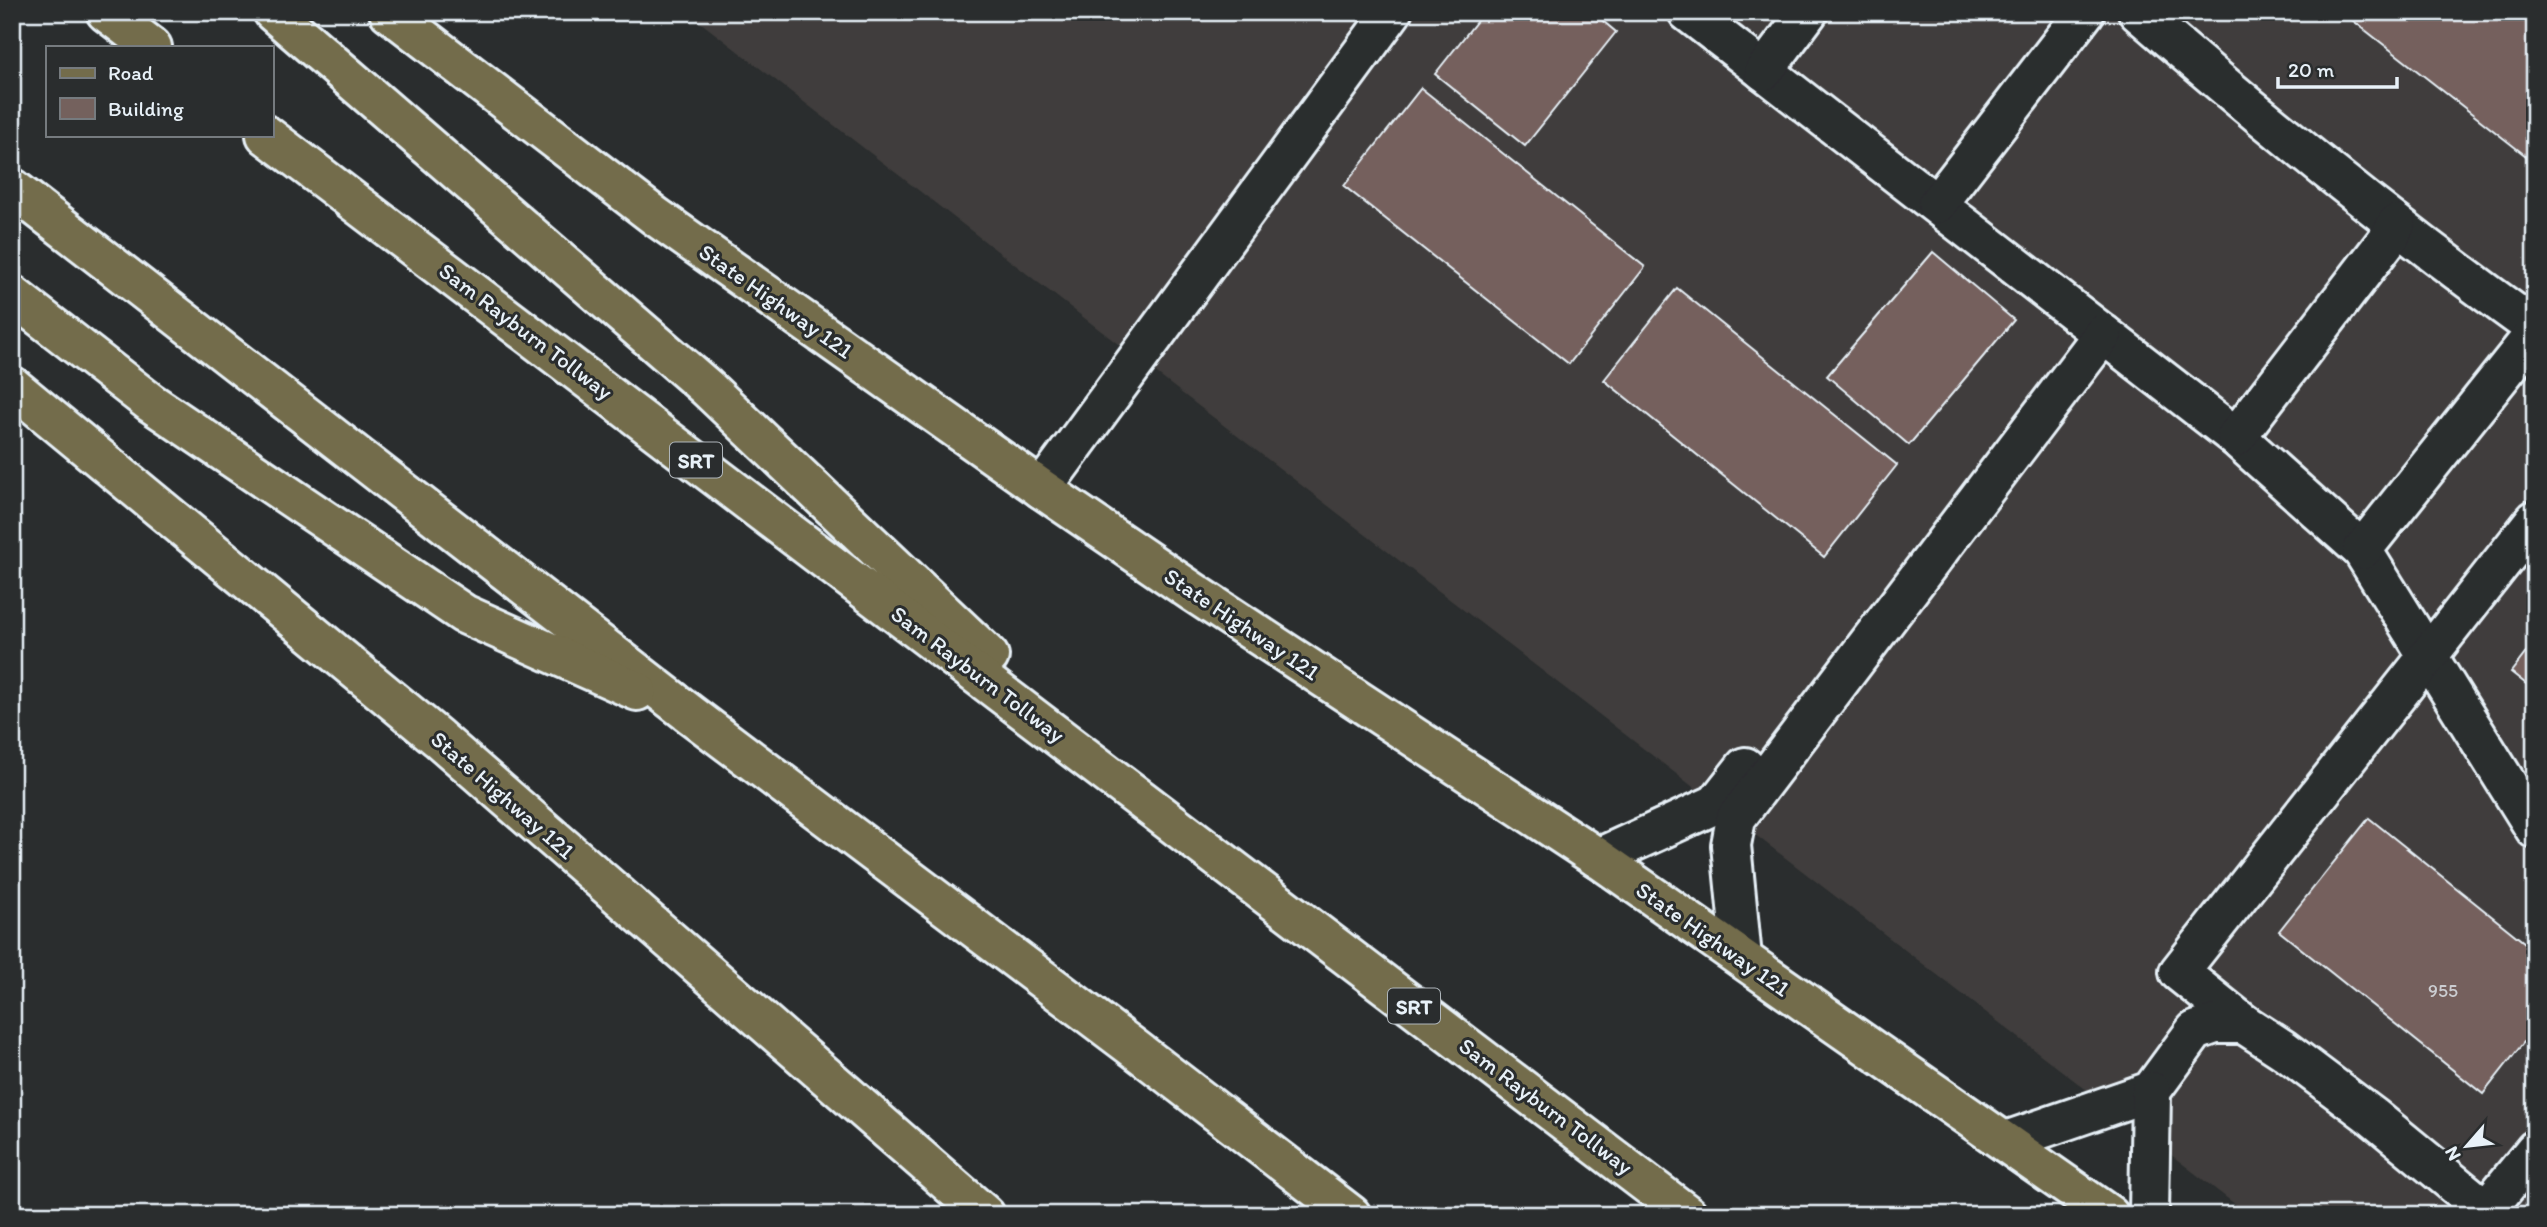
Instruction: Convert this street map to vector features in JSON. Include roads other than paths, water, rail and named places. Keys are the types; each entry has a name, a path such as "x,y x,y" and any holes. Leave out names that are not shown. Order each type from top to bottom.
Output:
{"main road":[{"path":"106,12 151,46"},
{"path":"273,12 706,387 1125,786"},
{"name":"State Highway 121","path":"389,12 655,216 1042,489 1193,592 1598,858 2109,1215"},
{"name":"Sam Rayburn Tollway","path":"267,136 1688,1215"},
{"path":"12,188 690,714 1124,1040 1351,1215"},
{"path":"19,300 151,402 464,614 690,714"},
{"name":"State Highway 121","path":"12,386 438,738 985,1215"}],"lane":[{"path":"1042,489 1392,12"},
{"path":"1688,12 2236,437 2362,550 2535,829"},
{"path":"1764,71 1808,12"},
{"path":"1937,204 2085,12"},
{"path":"2138,12 2249,108 2535,330 2362,550"},
{"path":"2236,437 2391,235 2396,224"},
{"path":"1598,858 1716,804 2095,328"},
{"path":"1742,958 1731,845 1736,818 2095,328"},
{"path":"2535,520 2179,972 2244,1024 2284,1050 2362,1109 2486,1210 2535,1150"},
{"path":"2006,1141 2151,1091 2195,1031 2215,1024 2244,1024"},
{"path":"2149,1215 2151,1091"}]}
